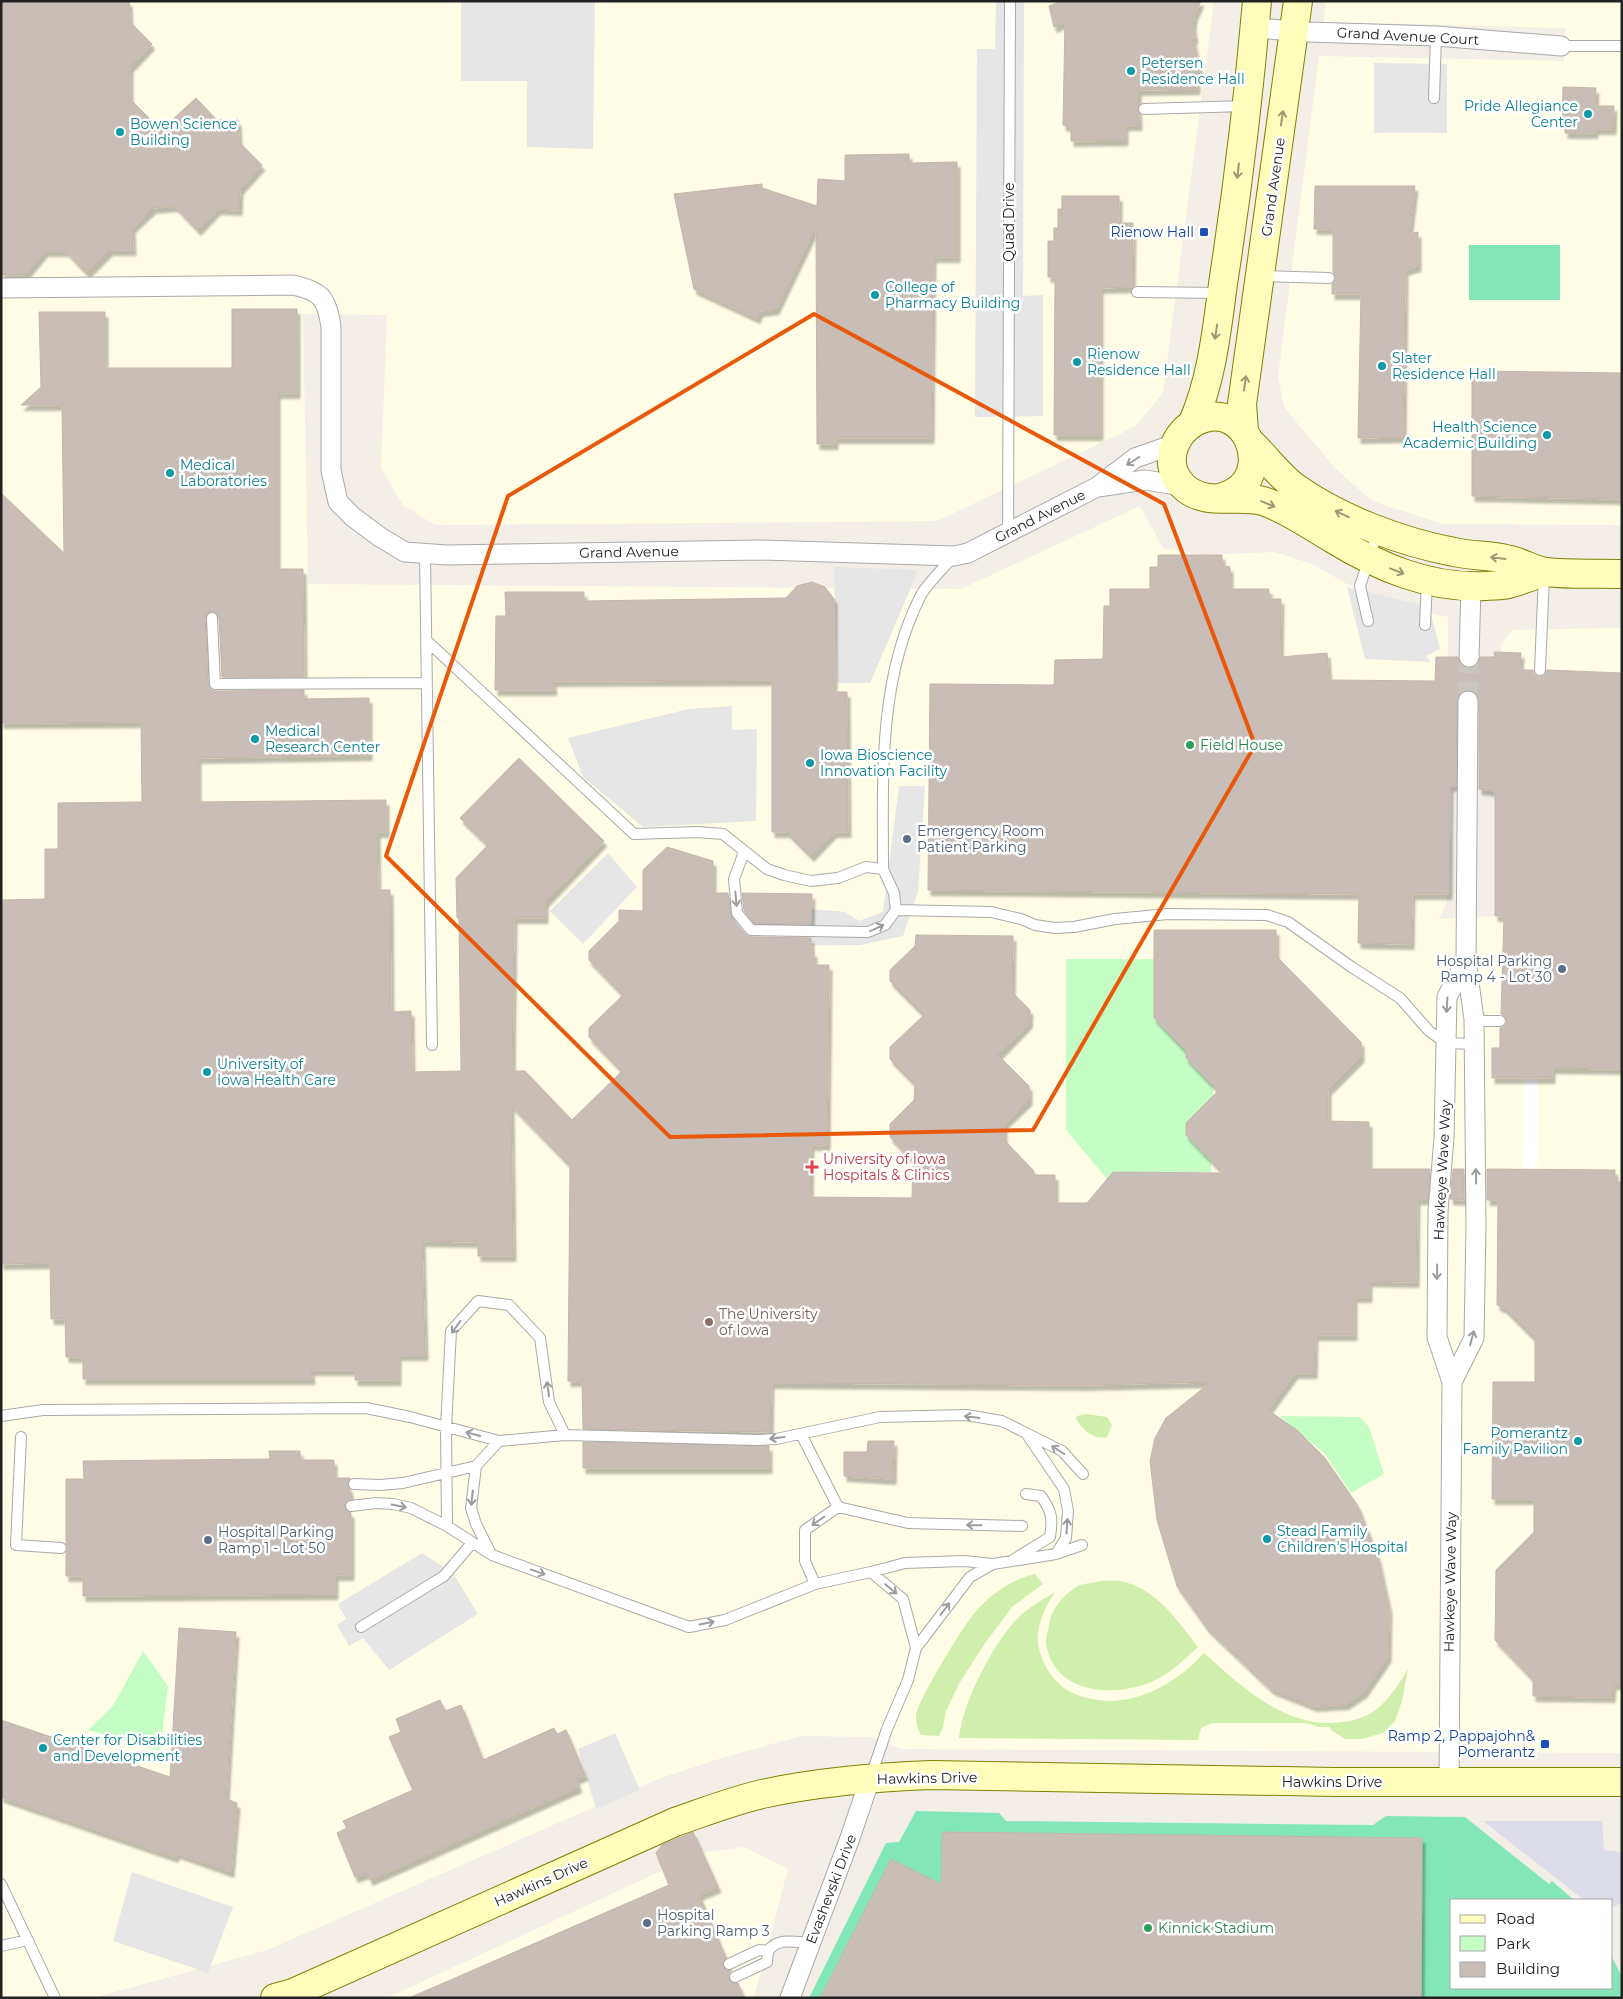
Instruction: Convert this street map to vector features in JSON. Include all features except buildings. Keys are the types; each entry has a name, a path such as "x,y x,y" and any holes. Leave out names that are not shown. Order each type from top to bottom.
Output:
{"main road":[{"name":"Grand Avenue","path":"1248,437 1242,404 1298,1"},
{"path":"1193,422 1202,400 1208,376 1222,293 1256,14"},
{"path":"1544,572 1507,584 1471,587 1442,584 1399,573 1367,559 1263,501 1246,498 1200,497 1183,486 1175,473 1172,458 1175,444 1181,433 1193,422 1208,417 1223,418 1234,422 1274,469 1296,488 1321,504 1378,530 1418,544 1454,552 1508,559 1544,572 1622,574"},
{"path":"1220,498 1242,487 1250,475 1254,457 1248,437"},
{"name":"Hawkins Drive","path":"276,1998 293,1993 675,1822 726,1804 798,1787 870,1779 932,1776 1335,1782 1622,1782"}],"street":[{"name":"Grand Avenue Court","path":"1256,14 1295,30 1322,33 1436,36 1561,46"},
{"name":"Grand Avenue","path":"1,288 293,285 310,288 322,297 328,309 331,327 330,470 338,502 353,518 405,552 425,554 759,550 954,556 968,553 1008,534 1097,487 1135,458 1175,444"},
{"name":"Grand Avenue","path":"1097,487 1145,480 1183,486"},
{"path":"1469,657 1471,587"},
{"name":"Hawkeye Wave Way","path":"1452,1382 1474,1338 1476,1226 1474,1019 1466,961 1468,701"},
{"name":"Hawkeye Wave Way","path":"1449,1782 1452,1382 1437,1337 1438,1211 1444,1147 1447,997 1466,961"},
{"name":"Evashevski Drive","path":"790,1998 870,1779"}],"lane":[{"name":"Quad Drive","path":"1008,534 1010,1"},
{"path":"1434,98 1436,36"},
{"path":"1561,46 1622,46"},
{"path":"1144,109 1246,106"},
{"path":"1260,276 1329,278"},
{"path":"1137,292 1222,293"},
{"path":"1368,621 1360,586 1367,559 1378,530"},
{"path":"425,554 432,1045"},
{"path":"744,852 734,878 736,904 737,913 751,930 868,932 885,925 896,910 894,893 883,869 884,767 889,692 901,644 920,595 954,556"},
{"path":"1540,670 1544,572"},
{"path":"1425,625 1427,580"},
{"path":"212,618 215,684 427,684"},
{"path":"427,642 634,834 697,832 723,834 768,869 811,881 838,878 866,868 883,869"},
{"path":"896,910 991,912 1021,919 1035,925 1055,928 1074,927 1115,919 1168,914 1267,915 1288,922 1353,968 1400,998 1430,1031 1446,1043 1474,1044"},
{"path":"1474,1019 1500,1021"},
{"path":"447,1526 446,1427 451,1331 478,1301 509,1305 540,1338 549,1402 564,1435"},
{"path":"1,1416 43,1410 366,1408 499,1441 564,1435 776,1439 880,1418 966,1415 1002,1421 1062,1451 1083,1474"},
{"path":"1026,1433 1064,1489 1068,1511 1066,1538 1056,1554"},
{"path":"801,1434 838,1507"},
{"path":"21,1437 16,1546 61,1548"},
{"path":"354,1484 380,1485 403,1483 476,1466 499,1441"},
{"path":"476,1466 471,1508 476,1524 492,1555"},
{"path":"1010,1562 1050,1537 1052,1521 1050,1509 1041,1496 1026,1494"},
{"path":"350,1506 376,1503 411,1508 447,1526 492,1555 690,1627 725,1620 815,1584 905,1563 964,1561 993,1564 1056,1554 1082,1546"},
{"path":"815,1584 806,1560 806,1530 838,1507 908,1523 1022,1526"},
{"path":"361,1627 444,1576 472,1543"},
{"path":"870,1779 887,1729 908,1680 916,1648 970,1577 993,1564"},
{"path":"871,1572 903,1599 916,1648"},
{"path":"1,1884 55,1998"},
{"path":"1,1946 28,1940"},
{"path":"735,1977 767,1962 768,1951 774,1944 785,1941 810,1943"},
{"path":"729,1964 759,1950 768,1951"}],"highlighted area":[{"path":"814,314 1164,504 1255,745 1033,1130 670,1137 386,856 508,496"}],"shaded area":[{"name":"The University of Iowa","path":"1,1 1214,1 1163,393 1136,425 937,521 435,525 403,505 381,468 387,315 303,314 308,584 961,589 1140,506 1163,548 1202,555 1274,552 1312,564 1380,603 1448,617 1447,901 1439,919 1498,916 1501,645 1512,630 1622,628 1622,1753 901,1749 871,1737 801,1736 722,1758 661,1778 267,1950 93,1998 1,1998"},
{"path":"461,1 595,1 593,149 527,147 527,81 461,81"},
{"path":"996,1 1024,1 1023,296 1043,295 1043,416 975,417 977,49 995,49"},
{"path":"1326,1 1622,1 1622,525 1443,524 1372,501 1335,468 1284,407 1278,376 1319,56 1564,61 1566,28 1324,22"},
{"path":"1374,63 1447,64 1447,133 1374,133"},
{"path":"834,567 917,570 870,683 837,683"},
{"path":"1347,587 1429,607 1440,649 1426,656 1431,662 1365,659"},
{"path":"732,706 732,730 757,729 756,821 643,827 583,777 568,738 689,709"},
{"name":"Emergency Room Patient Parking","path":"899,786 925,786 918,892 903,936 860,945 742,946 723,901 845,912 859,921 883,912"},
{"path":"608,853 637,887 583,944 550,911"},
{"path":"422,1553 453,1573 478,1614 389,1670 363,1638 349,1646 337,1625 346,1619 338,1604"},
{"path":"615,1733 640,1790 596,1809 578,1749"},
{"path":"1483,1821 1602,1821 1604,1850 1622,1852 1622,1903 1613,1907 1613,1899 1583,1899"},
{"name":"Hospital Parking Ramp 3","path":"744,1847 788,1869 754,1998 387,1998 700,1853"},
{"path":"132,1872 233,1907 208,1973 113,1941"}],"green space":[{"path":"1469,245 1560,245 1560,300 1469,300"},
{"path":"1066,959 1154,959 1154,1018 1186,1051 1186,1058 1213,1085 1213,1097 1186,1123 1186,1135 1211,1161 1211,1172 1113,1172 1107,1179 1066,1130"},
{"path":"1086,1414 1107,1417 1112,1425 1107,1437 1093,1436 1082,1427 1076,1419 1077,1416"},
{"path":"1280,1416 1360,1417 1369,1427 1384,1474 1351,1493 1325,1454"},
{"path":"1035,1574 1043,1584 1012,1607 986,1642 960,1682 946,1711 939,1736 921,1735 916,1722 918,1709 940,1666 966,1624 978,1609 1008,1584"},
{"path":"1100,1581 1120,1581 1133,1584 1144,1590 1165,1606 1198,1647 1166,1674 1151,1682 1133,1688 1096,1689 1078,1685 1063,1676 1052,1662 1046,1644 1052,1613 1059,1602 1073,1589 1080,1585"},
{"path":"1055,1592 1046,1607 1040,1623 1038,1634 1039,1650 1045,1665 1055,1679 1067,1690 1082,1697 1111,1701 1137,1697 1174,1679 1204,1653 1250,1692 1284,1713 1303,1719 1322,1723 1342,1722 1355,1720 1367,1715 1389,1697 1408,1669 1402,1701 1395,1721 1383,1733 1362,1739 1345,1739 1331,1730 1330,1727 1318,1727 1307,1723 1213,1723 1201,1728 1198,1740 959,1738 961,1724 972,1693 997,1645 1019,1617"},
{"path":"143,1651 168,1686 160,1751 88,1730 113,1706"},
{"name":"Kinnick Stadium","path":"916,1811 999,1813 1006,1821 1373,1825 1386,1816 1465,1817 1549,1884 1552,1881 1573,1899 1450,1899 1450,1989 1613,1989 1613,1959 1622,1977 1622,1998 809,1998 886,1843 899,1842"}],"pier":[{"path":"1524,1078 1538,1078 1537,1170 1523,1169"}],"tunnel":[{"path":"1468,701 1469,657"}],"place":[{"name":"Petersen Residence Hall","path":"1131,71"},
{"name":"Pride Allegiance Center","path":"1588,114"},
{"name":"Bowen Science Building","path":"120,132"},
{"name":"Rienow Hall","path":"1204,232"},
{"name":"College of Pharmacy Building","path":"875,295"},
{"name":"Rienow Residence Hall","path":"1077,362"},
{"name":"Slater Residence Hall","path":"1382,366"},
{"name":"Health Science Academic Building","path":"1547,435"},
{"name":"Medical Laboratories","path":"170,473"},
{"name":"Medical Research Center","path":"255,739"},
{"name":"Field House","path":"1190,745"},
{"name":"Iowa Bioscience Innovation Facility","path":"810,763"},
{"name":"Emergency Room Patient Parking","path":"907,839"},
{"name":"Hospital Parking Ramp 4 - Lot 30","path":"1562,969"},
{"name":"University of Iowa Health Care","path":"207,1072"},
{"name":"University of Iowa Hospitals & Clinics","path":"812,1167"},
{"name":"The University of Iowa","path":"709,1322"},
{"name":"Pomerantz Family Pavilion","path":"1578,1441"},
{"name":"Stead Family Children's Hospital","path":"1267,1539"},
{"name":"Hospital Parking Ramp 1 - Lot 50","path":"208,1540"},
{"name":"Ramp 2, Pappajohn& Pomerantz","path":"1545,1744"},
{"name":"Center for Disabilities and Development","path":"43,1748"},
{"name":"Hospital Parking Ramp 3","path":"647,1923"},
{"name":"Kinnick Stadium","path":"1148,1928"}]}
